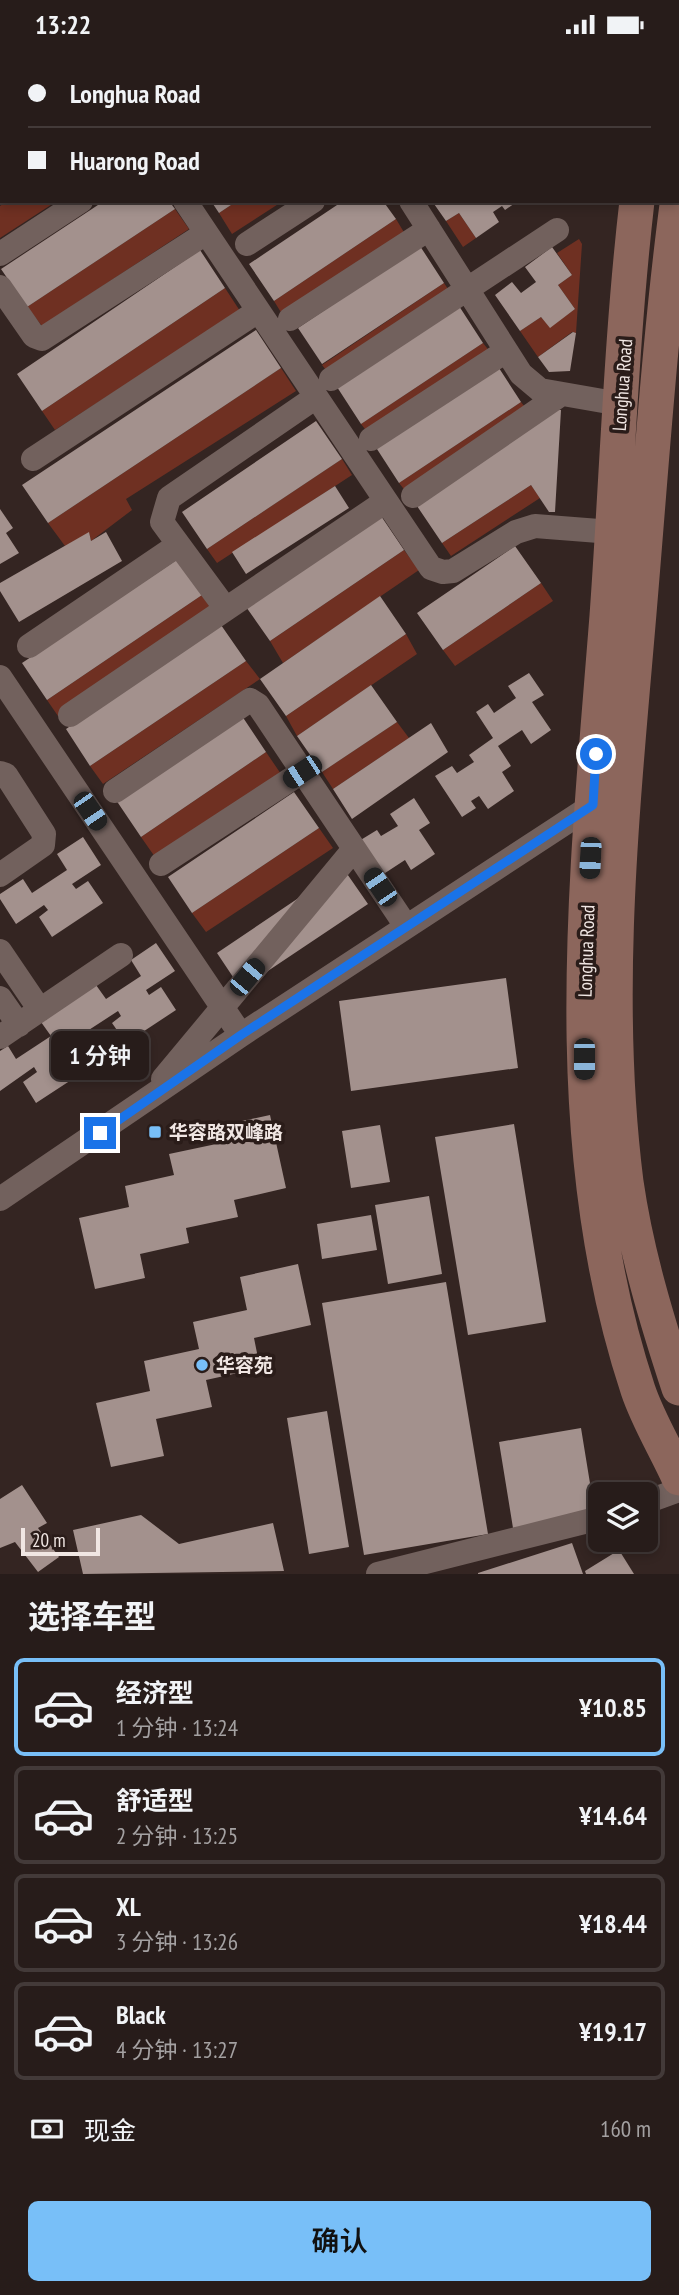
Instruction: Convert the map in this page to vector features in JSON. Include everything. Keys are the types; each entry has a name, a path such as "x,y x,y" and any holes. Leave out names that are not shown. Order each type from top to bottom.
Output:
{"main road":[{"name":"Longhua Road","path":"637,203 620,404 593,805 584,994 584,1085 601,1243 639,1392 679,1478"},
{"name":"Longhua Road","path":"678,203 658,387 615,913 616,1016 626,1183 652,1307 679,1388"}],"street":[{"path":"0,254 77,203"},
{"path":"186,203 258,311 323,388 386,501 432,568 443,572 453,571 516,532 535,526 612,532"},
{"path":"247,244 310,203"},
{"path":"412,203 521,374 540,390 620,404"},
{"path":"290,319 429,229"},
{"path":"226,609 162,522 169,498 323,388 557,230"},
{"path":"0,288 34,337 42,339 206,233"},
{"path":"33,459 258,311"},
{"path":"371,439 506,351"},
{"path":"413,496 559,395"},
{"path":"70,716 386,501"},
{"path":"29,646 178,545"},
{"path":"0,677 241,1035"},
{"path":"115,791 250,700 258,705 406,926"},
{"path":"161,865 302,772"},
{"path":"0,773 6,775 44,834 43,845 0,875"},
{"path":"0,1199 241,1035 624,786"},
{"path":"140,1106 354,849"},
{"path":"0,951 40,1010"},
{"path":"0,998 9,1031 121,955"},
{"path":"658,1498 679,1490"},
{"path":"378,1574 588,1521"}],"shaded area":[{"path":"4,203 54,203 0,238 0,206"},
{"path":"234,203 280,203 232,234 219,213"},
{"path":"175,209 189,229 42,326 27,307"},
{"path":"459,213 476,238 463,247 446,221"},
{"path":"396,219 405,234 282,314 274,301"},
{"path":"579,239 582,244 576,333 572,332 538,357 520,331 541,317 550,327 575,309 558,285 572,275 557,253"},
{"path":"444,283 452,295 329,374 322,365"},
{"path":"225,288 240,311 55,430 42,411"},
{"path":"483,343 491,353 368,433 361,424"},
{"path":"281,368 296,391 126,499 132,510 91,541 89,533 65,546 48,523"},
{"path":"521,402 528,411 407,493 399,483"},
{"path":"342,459 352,475 217,563 207,549"},
{"path":"531,485 540,498 451,556 442,543"},
{"path":"404,550 419,570 283,663 270,641"},
{"path":"541,583 553,601 455,666 443,650"},
{"path":"202,595 213,612 58,716 47,700"},
{"path":"406,634 417,654 297,736 286,716"},
{"path":"246,661 260,679 103,784 90,766"},
{"path":"397,722 409,738 333,789 322,772"},
{"path":"266,752 281,774 155,857 141,837"},
{"path":"319,828 333,848 206,932 192,913"}],"building":[{"path":"101,203 170,203 175,209 27,307 1,269"},
{"path":"212,203 234,203 219,213"},
{"path":"340,203 384,203 396,219 274,301 249,264"},
{"path":"433,203 515,203 505,210 502,206 493,212 499,222 476,238 459,213 446,221"},
{"path":"420,246 444,283 322,364 298,328"},
{"path":"552,247 572,275 558,285 575,309 550,328 541,317 520,331 495,295 512,282 521,293 536,282 525,267"},
{"path":"200,250 225,288 42,411 17,374"},
{"path":"459,306 483,343 361,424 337,387"},
{"path":"256,330 281,368 48,523 22,485"},
{"path":"573,332 576,333 570,371 549,372 538,357"},
{"path":"497,365 521,402 399,483 375,446"},
{"path":"554,410 561,410 555,512 549,512 531,485 442,543 417,506"},
{"path":"316,421 342,459 207,549 182,512"},
{"path":"335,486 349,508 246,574 232,552"},
{"path":"0,509 13,528 6,533 19,553 0,564"},
{"path":"379,513 404,550 270,641 244,604"},
{"path":"89,532 91,541 106,532 122,561 19,622 0,591 0,583"},
{"path":"515,546 541,583 443,650 417,613"},
{"path":"178,559 202,595 47,700 22,663"},
{"path":"380,596 406,634 286,716 260,679"},
{"path":"221,625 246,661 90,766 66,729"},
{"path":"529,673 544,695 532,702 551,730 531,744 522,730 498,746 511,766 502,772 514,791 488,809 479,796 471,801 476,808 462,817 435,776 452,766 457,773 474,762 469,755 493,738 476,712 488,704 494,713 516,698 508,686"},
{"path":"371,685 397,722 322,772 297,736"},
{"path":"242,716 266,752 141,837 116,800"},
{"path":"431,723 448,752 352,819 333,789"},
{"path":"294,792 319,828 192,913 168,877"},
{"path":"414,798 430,823 419,830 435,854 411,870 405,860 382,875 359,841 377,830 381,836 398,826 390,814"},
{"path":"83,837 101,865 72,884 76,889 88,881 103,903 52,937 39,917 48,910 44,905 16,924 0,899 0,894 23,879 32,893 67,870 57,854"},
{"path":"343,868 368,904 241,989 217,953"},
{"path":"156,943 175,971 146,990 149,995 161,987 176,1010 126,1043 112,1023 121,1016 118,1011 55,1052 59,1058 74,1048 88,1069 36,1103 23,1082 37,1072 34,1067 0,1091 0,1051 8,1046 16,1059 51,1036 41,1022 96,985 106,999 141,976 131,960"},
{"path":"506,978 518,1068 351,1091 339,1001"},
{"path":"270,1115 286,1188 234,1200 238,1217 186,1228 189,1243 140,1254 145,1278 95,1289 79,1218 129,1207 125,1186 174,1175 169,1154 221,1143 218,1126"},
{"path":"514,1124 546,1322 468,1335 435,1137"},
{"path":"380,1125 390,1182 351,1188 342,1131"},
{"path":"429,1196 442,1274 388,1284 375,1205"},
{"path":"371,1215 377,1250 322,1259 317,1224"},
{"name":"华容苑","path":"298,1264 311,1325 254,1338 260,1368 206,1380 212,1407 156,1419 164,1456 111,1467 96,1403 150,1391 144,1361 199,1349 193,1322 247,1310 240,1277"},
{"path":"446,1282 488,1534 364,1555 322,1303"},
{"path":"327,1411 349,1547 309,1554 287,1418"},
{"path":"581,1428 590,1482 588,1515 513,1528 499,1442"},
{"path":"22,1485 47,1523 38,1528 59,1557 38,1572 15,1542 0,1548 0,1499"},
{"path":"141,1515 179,1544 273,1523 284,1571 83,1574 73,1530"},
{"path":"572,1543 583,1574 478,1574 478,1573"},
{"path":"616,1552 620,1552 634,1574 586,1574 585,1571"}],"place":[{"name":"华容路双峰路","path":"155,1132"},
{"name":"华容苑","path":"202,1365"}],"route":[{"path":"100,1133 241,1035 593,805 596,754"}]}
